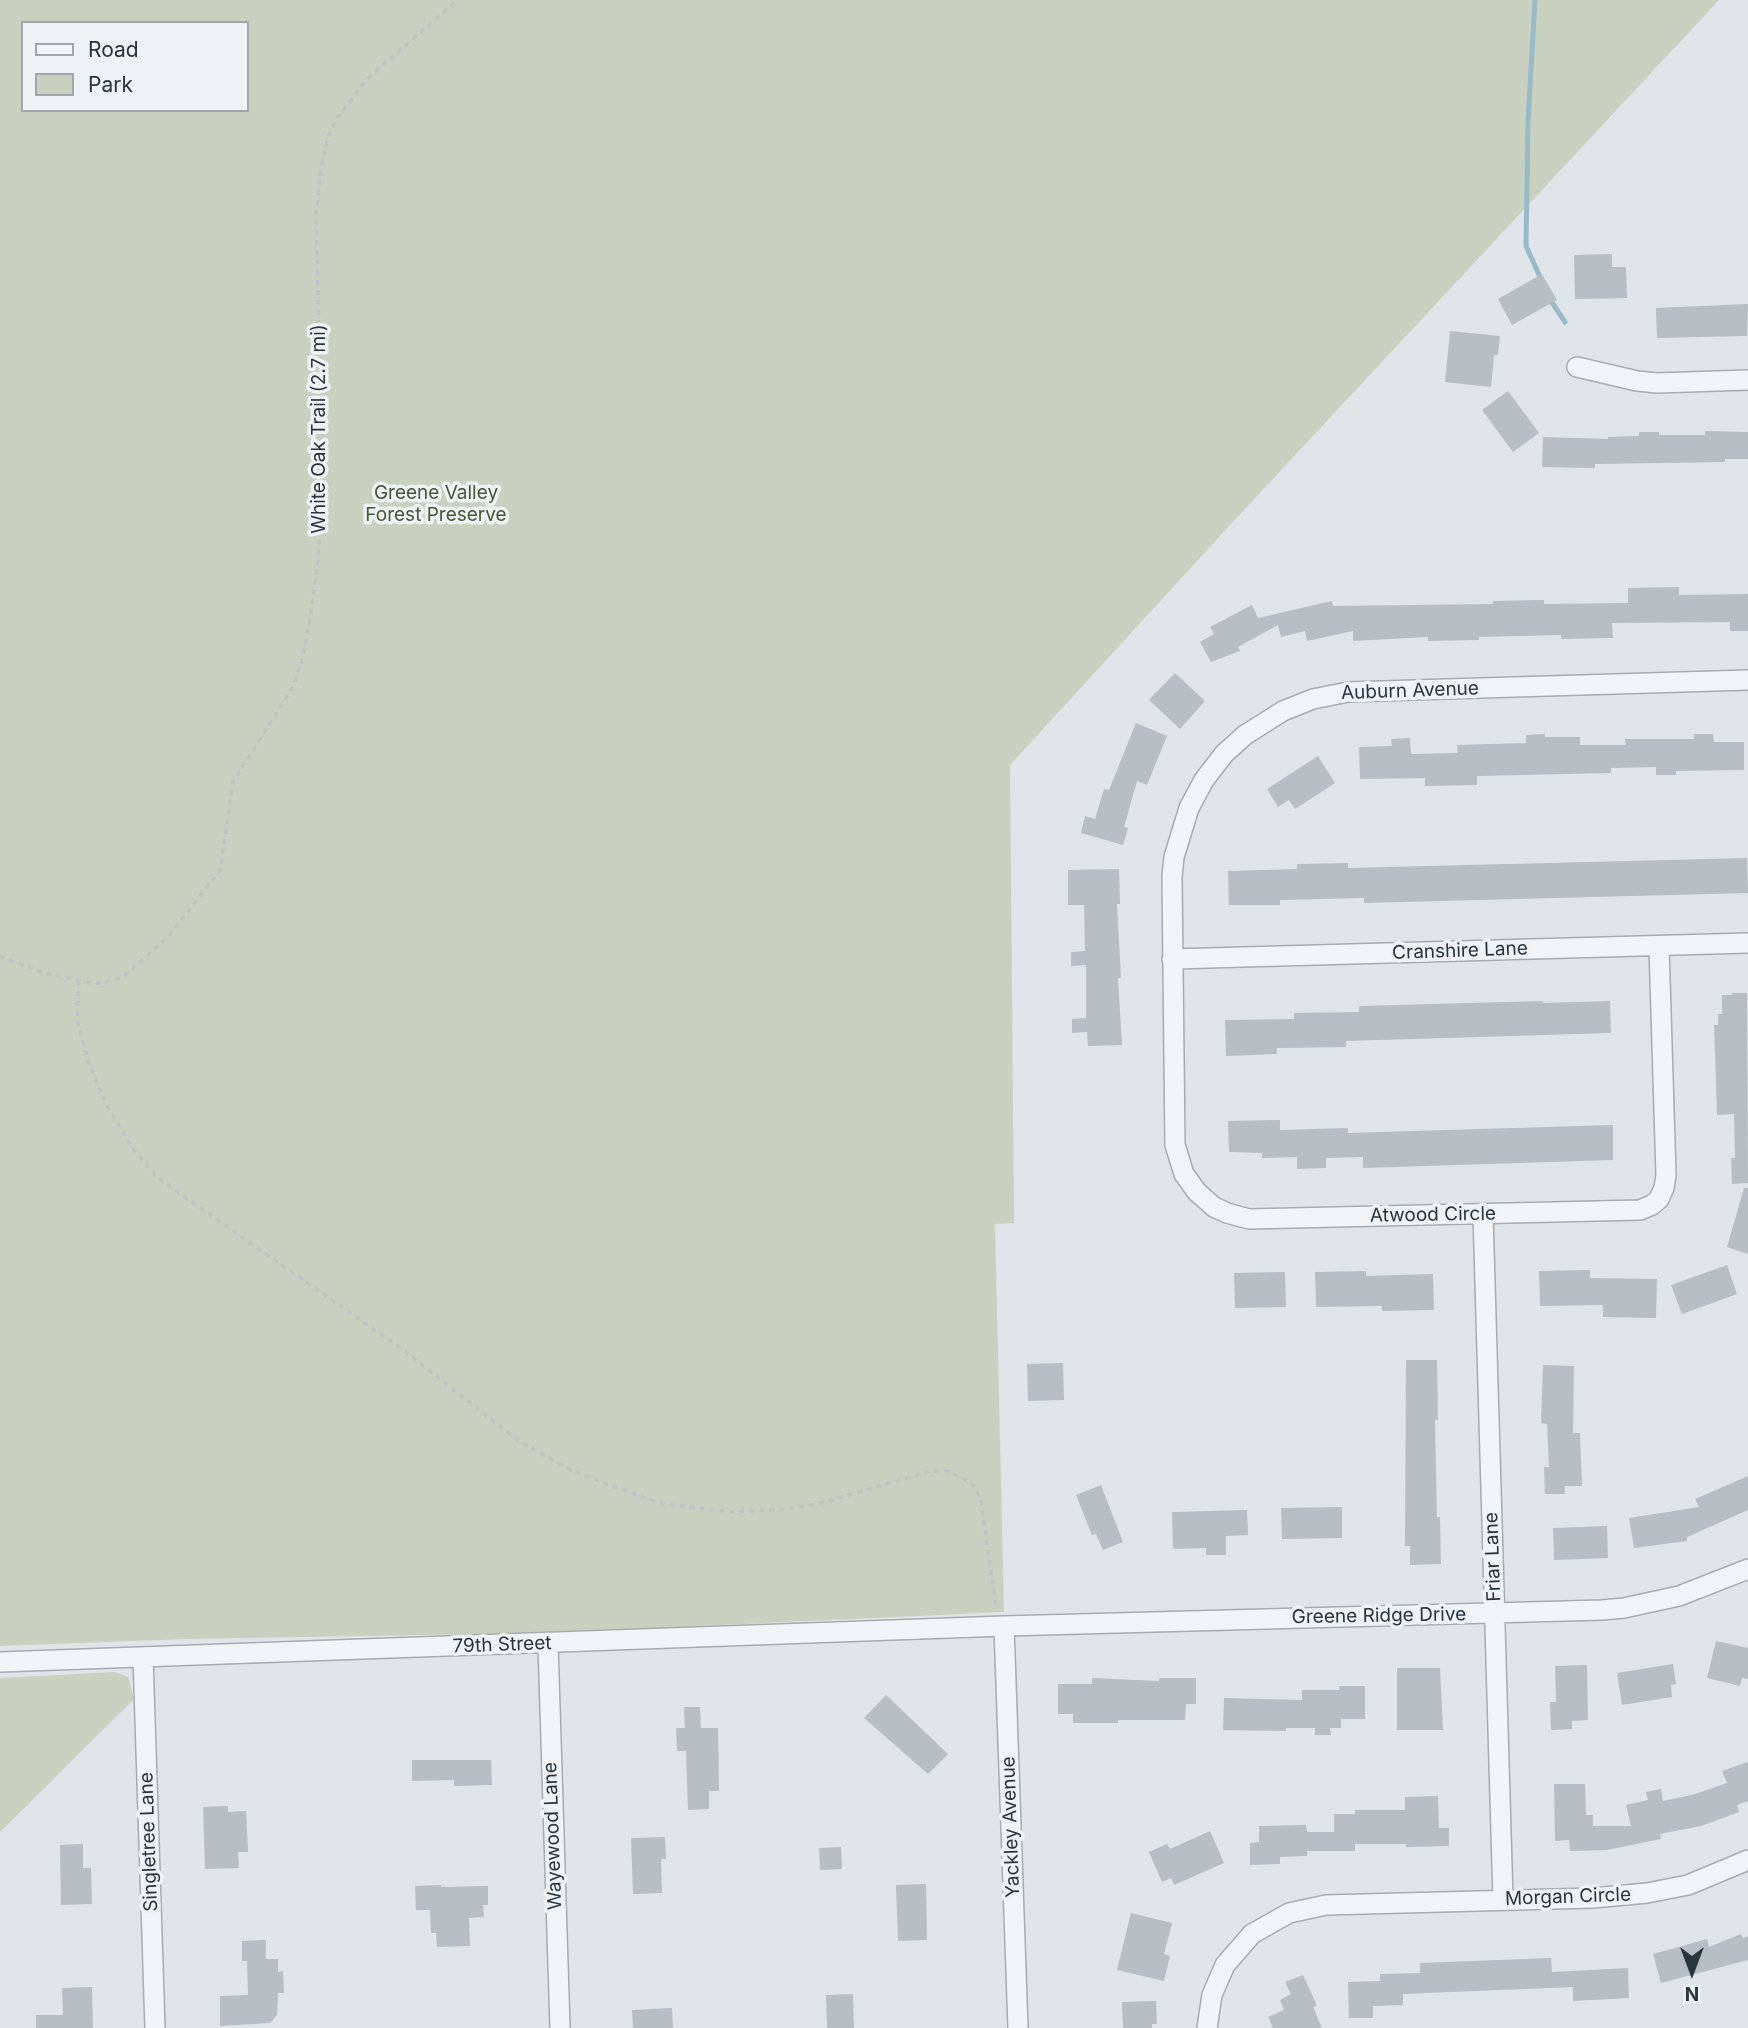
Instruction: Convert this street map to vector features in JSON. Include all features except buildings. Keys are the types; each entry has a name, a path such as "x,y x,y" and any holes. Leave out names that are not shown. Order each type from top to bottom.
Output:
{"street":[{"path":"1577,367 1657,383 1748,380"},
{"name":"Auburn Avenue","path":"1172,959 1174,857 1179,833 1189,808 1212,768 1224,754 1255,728 1283,711 1313,699 1348,692 1748,680"},
{"name":"Cranshire Lane","path":"1172,959 1748,943"},
{"name":"Atwood Circle","path":"1172,959 1175,1146 1184,1174 1203,1199 1227,1213 1249,1219 1640,1210 1659,1199 1666,1175 1659,946"},
{"name":"Friar Lane","path":"1482,1214 1503,1900"},
{"name":"Greene Ridge Drive","path":"1004,1626 1624,1608 1679,1596 1748,1569"},
{"name":"79th Street","path":"0,1662 1004,1626"},
{"name":"Yackley Avenue","path":"1004,1626 1018,2028"},
{"name":"Wayewood Lane","path":"548,1644 560,2028"},
{"name":"Singletree Lane","path":"143,1657 155,2028"},
{"name":"Morgan Circle","path":"1207,2028 1208,2011 1218,1978 1240,1945 1258,1929 1278,1917 1306,1908 1326,1905 1593,1898 1647,1894 1688,1885 1748,1860"}],"path":[{"name":"White Oak Trail (2.7 mi)","path":"0,956 79,981 96,984 122,978 166,939 220,871 233,782 294,685 302,660 318,561 323,477 316,216 321,168 328,137 335,121 367,79 458,0"},
{"path":"79,981 77,1019 89,1064 106,1103 132,1148 158,1178 403,1350 516,1439 565,1467 663,1504 731,1512 818,1504 930,1471 947,1471 976,1488 981,1503 993,1603 1004,1626"}],"green space":[{"name":"Greene Valley Forest Preserve","path":"0,0 1719,0 1010,765 1014,1223 995,1224 1004,1612 545,1633 185,1639 0,1646"},
{"path":"115,1672 128,1677 134,1699 0,1832 0,1678"}],"waterway":[{"path":"1535,0 1528,121 1526,246 1541,279"},
{"path":"1549,298 1565,322"}]}
